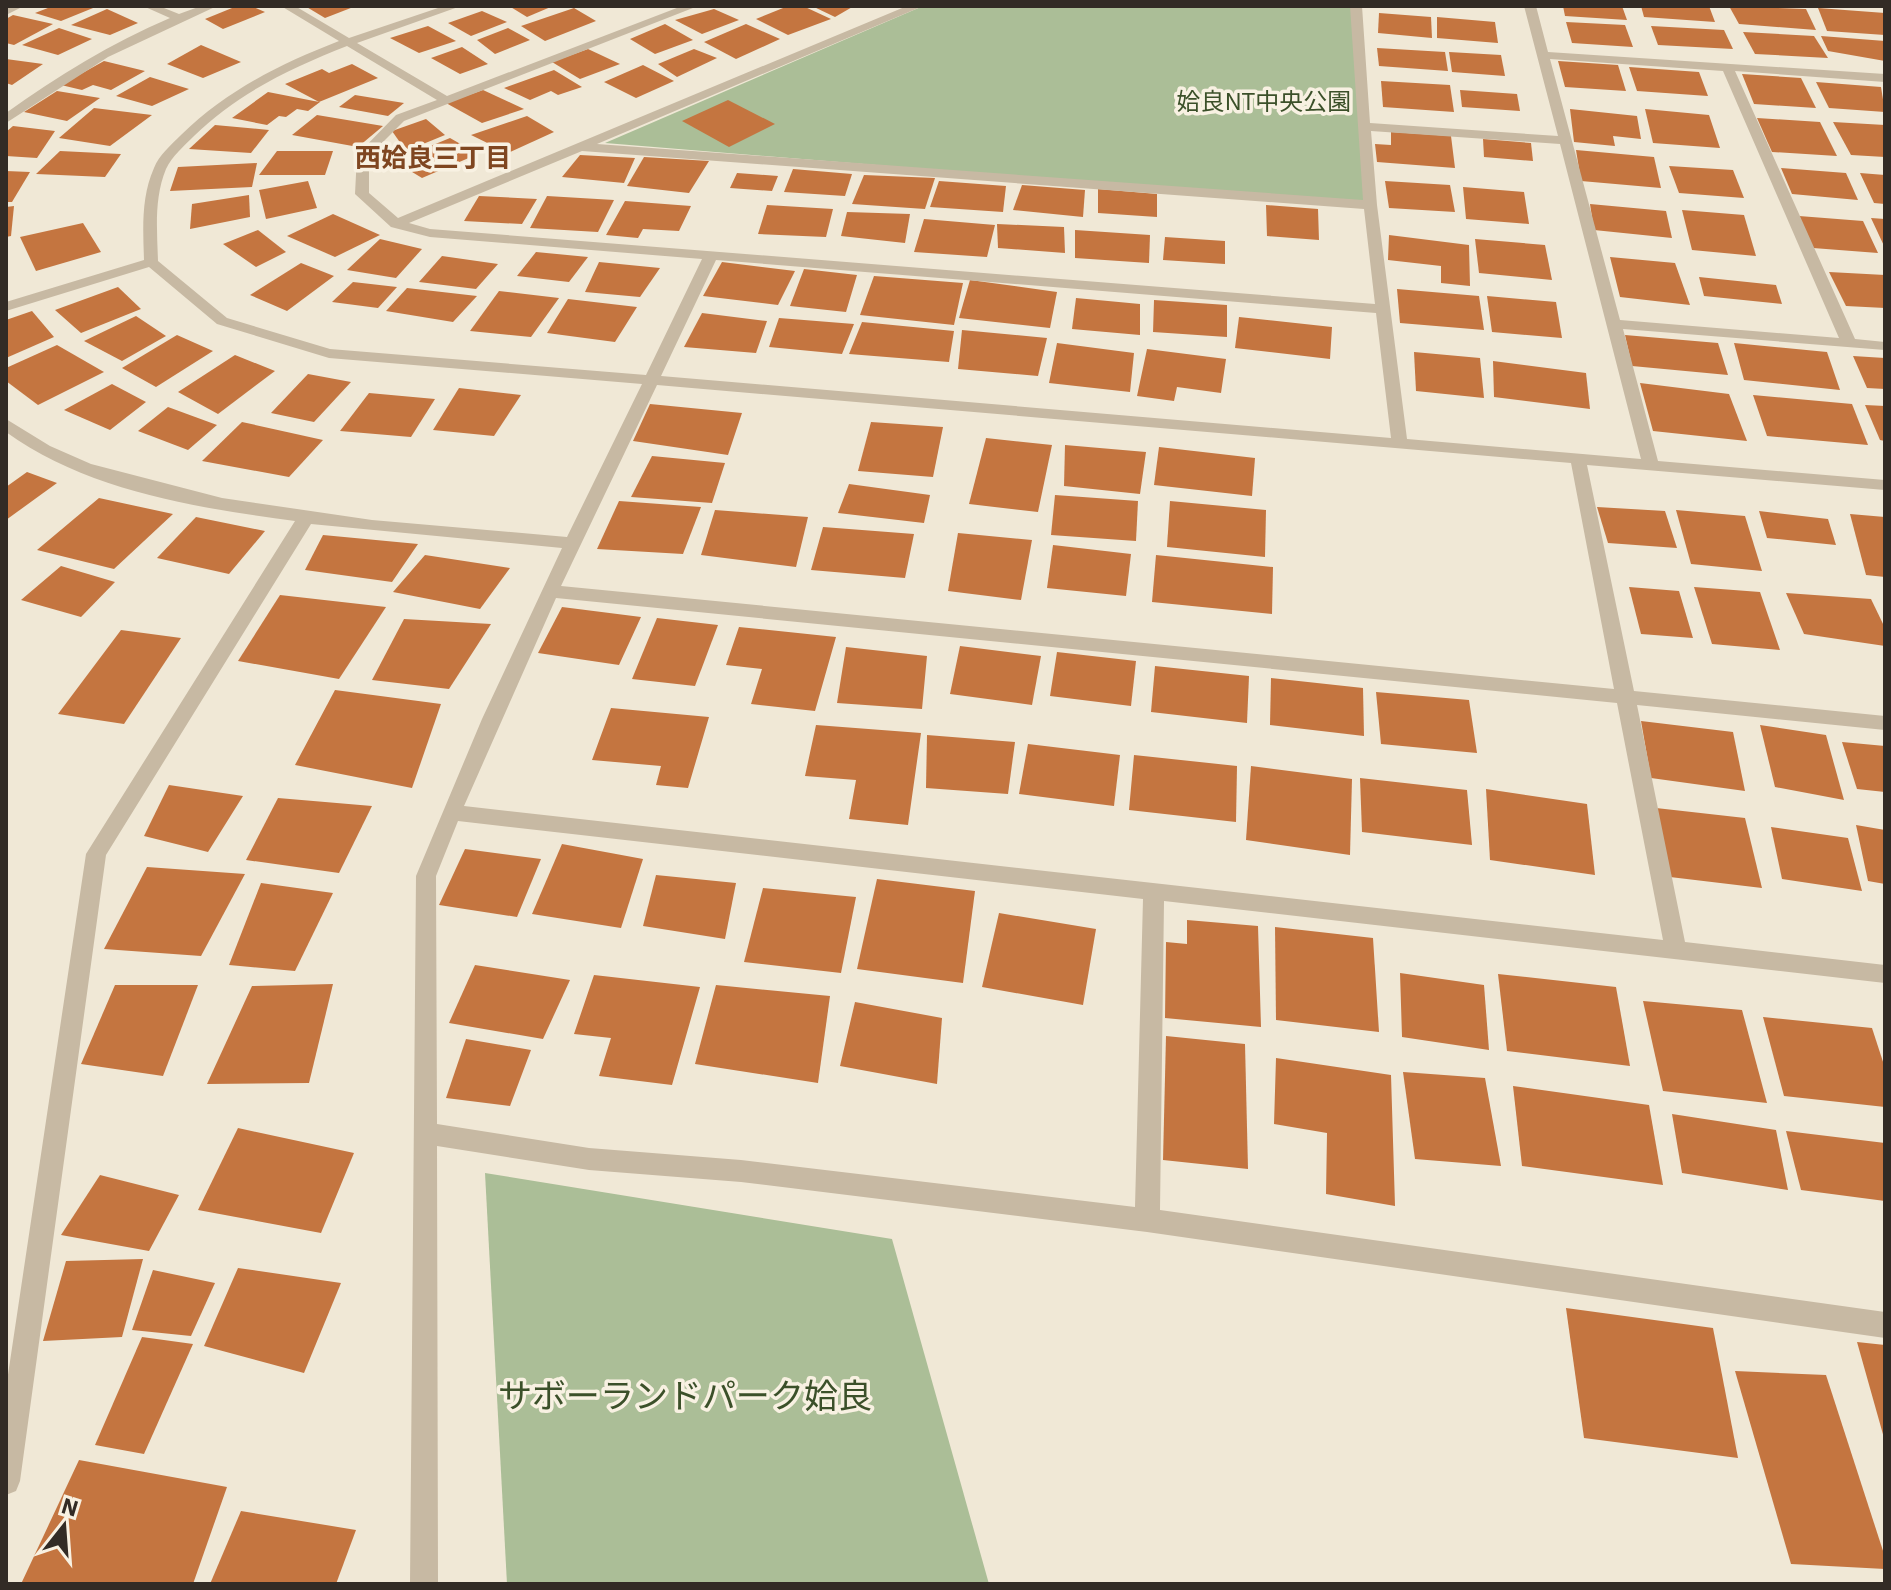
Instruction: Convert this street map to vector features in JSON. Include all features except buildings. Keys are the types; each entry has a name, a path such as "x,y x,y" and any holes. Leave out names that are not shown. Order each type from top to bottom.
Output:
{"street":[{"path":"6,12 18,6"},
{"path":"149,6 177,17"},
{"path":"6,119 56,82 177,17 211,6"},
{"path":"287,6 443,98"},
{"path":"455,6 351,42 252,83 197,124 162,165 149,210 151,262 222,321 329,353 651,383 1885,485"},
{"path":"692,6 443,98 400,118 363,155 362,194 396,224 430,233 1381,309"},
{"path":"396,224 917,6"},
{"path":"1356,6 1367,127 1370,205 1400,446"},
{"path":"1530,6 1651,465"},
{"path":"1543,55 1885,78"},
{"path":"1728,68 1849,343"},
{"path":"1367,127 1564,140"},
{"path":"582,147 1370,205"},
{"path":"424,1584 426,876 451,812 551,591 710,257"},
{"path":"6,307 151,262"},
{"path":"1612,324 1885,346"},
{"path":"6,424 21,436 91,473 221,505 305,519 575,543"},
{"path":"1578,460 1676,950"},
{"path":"6,1481 96,854 305,519"},
{"path":"551,591 1885,723"},
{"path":"451,812 1885,974"},
{"path":"1147,1220 1154,893"},
{"path":"427,1133 589,1159 741,1171 1147,1220 1885,1325"}],"green space":[{"name":"姶良NT中央公園","path":"923,6 1356,6 1370,205 605,143"},
{"name":"サボーランドパーク姶良","path":"485,1173 892,1239 989,1584 507,1584"}],"district":[{"name":"西姶良三丁目","path":"433,157"}]}
